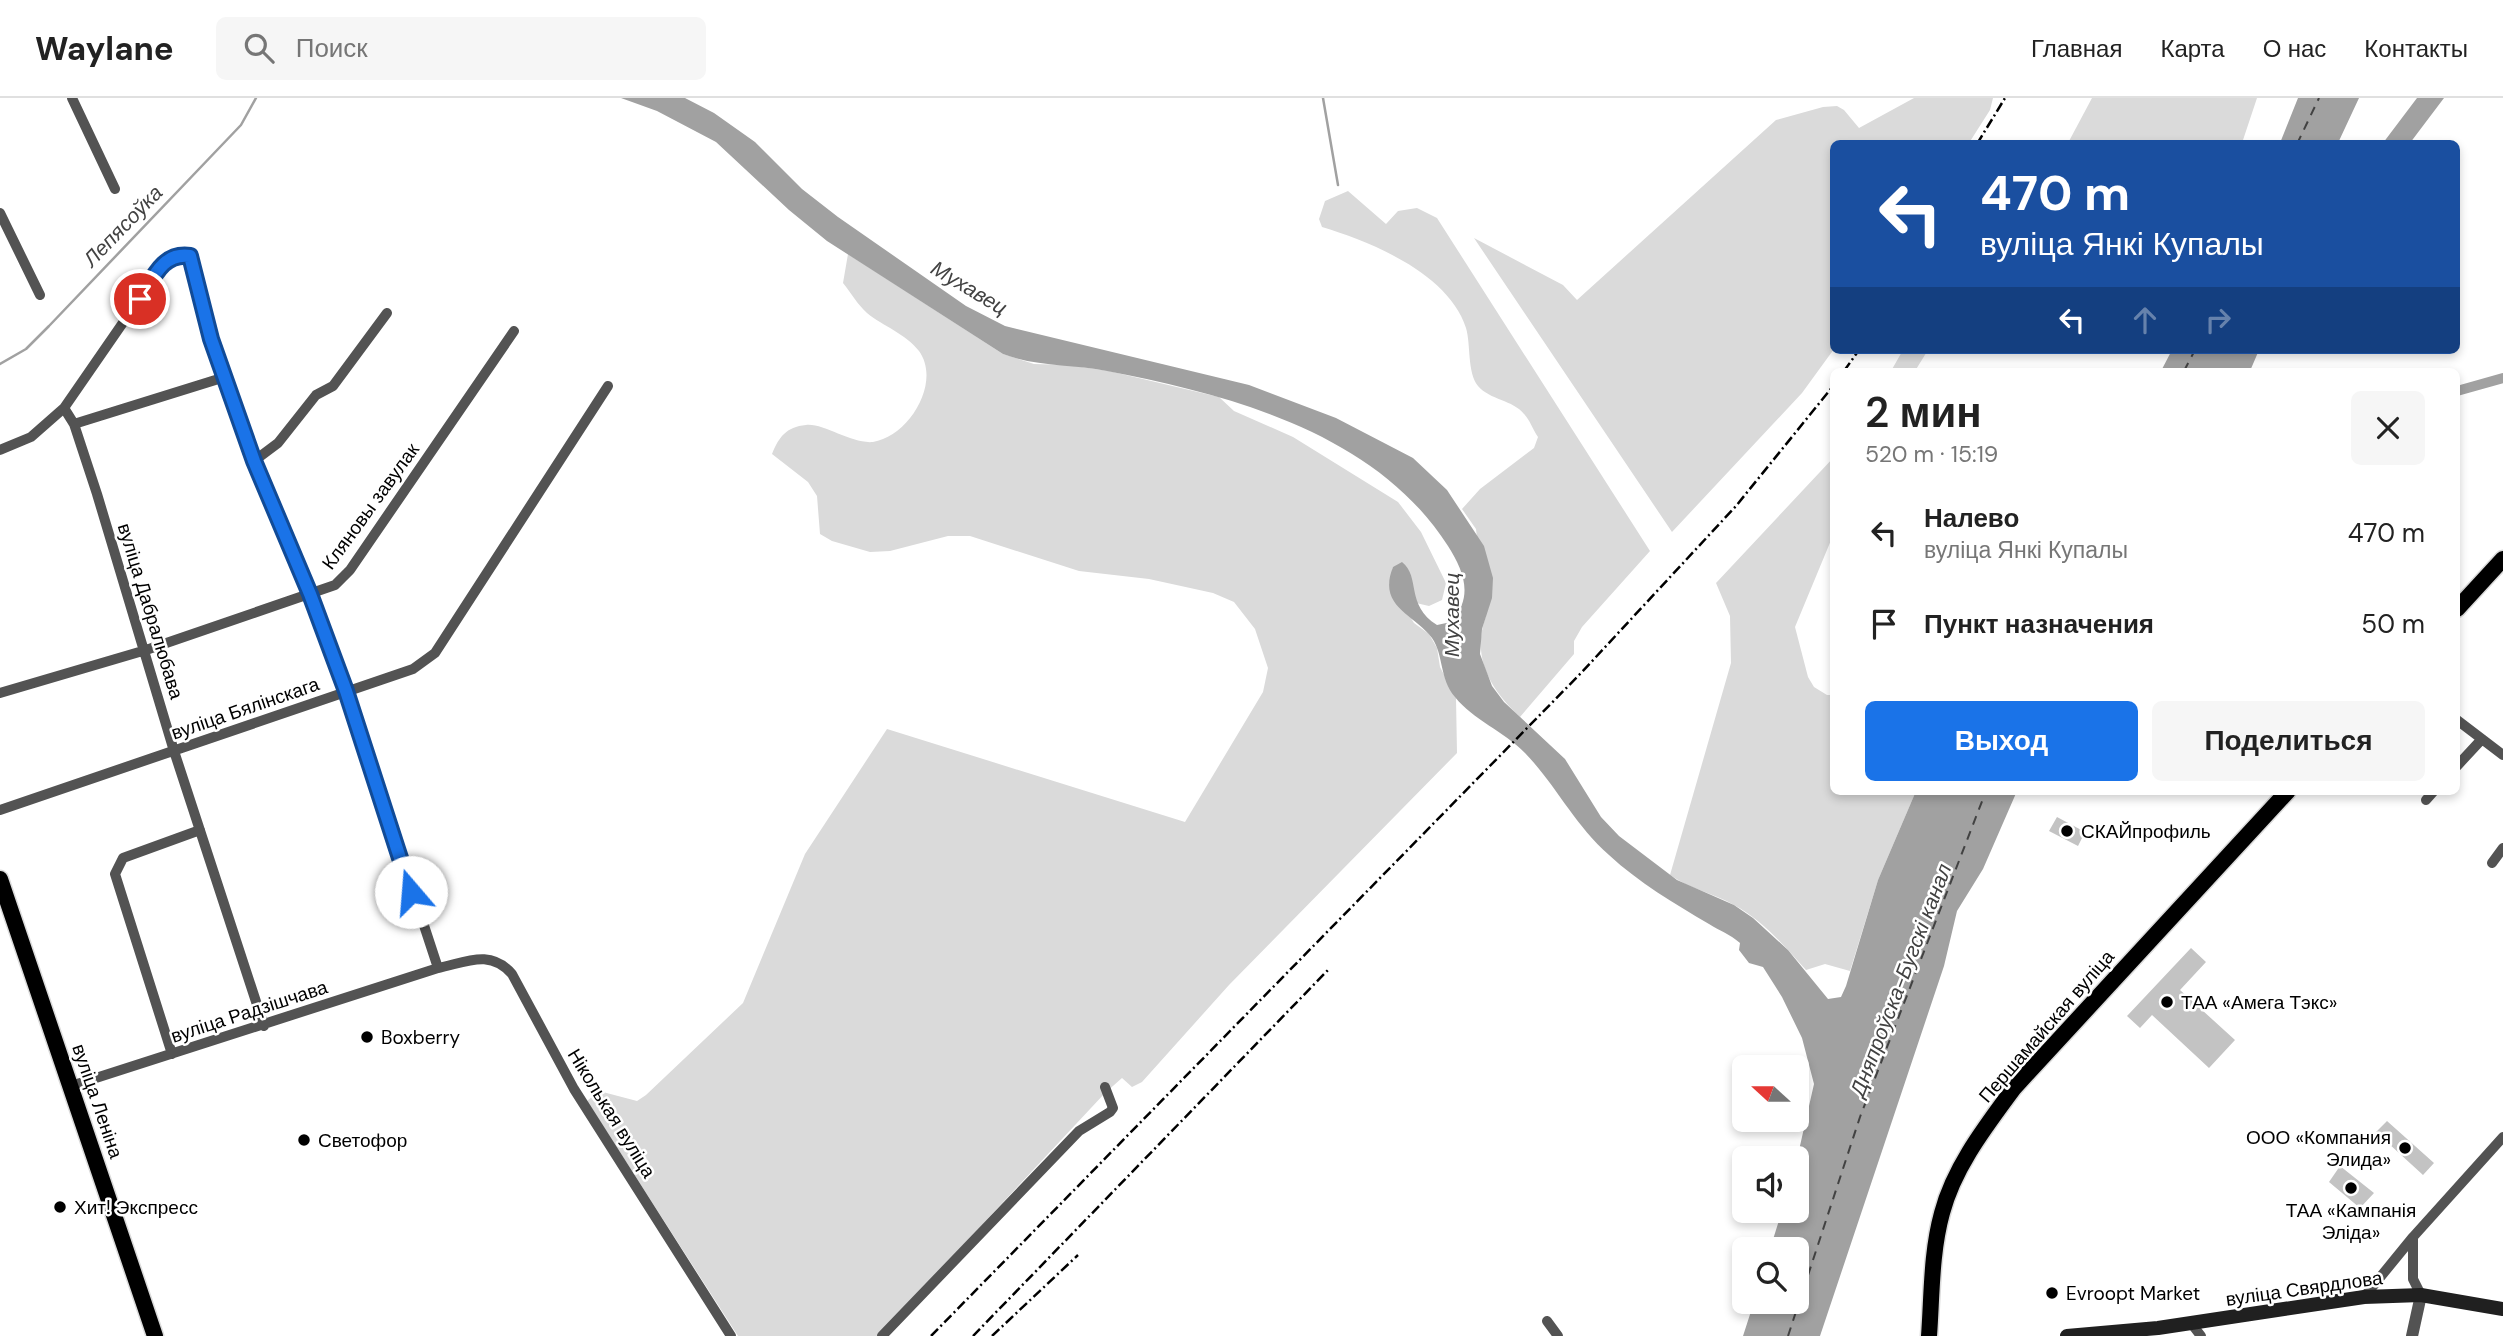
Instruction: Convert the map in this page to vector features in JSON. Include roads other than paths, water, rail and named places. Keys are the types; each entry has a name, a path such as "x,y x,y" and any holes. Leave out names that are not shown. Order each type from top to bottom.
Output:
{"main road":[{"path":"2460,605 2503,559"},
{"name":"Першамайская вуліца","path":"1929,1336 1942,1211 1956,1176 1977,1140 2014,1088 2284,795"},
{"name":"вуліца Леніна","path":"0,879 155,1336"},
{"name":"вуліца Свярдлова","path":"2067,1336 2191,1323 2364,1297 2421,1295 2503,1309"}],"street":[{"path":"72,98 115,190"},
{"path":"0,213 40,295"},
{"path":"0,450 31,438 64,408 167,259 177,254 190,256 211,339 254,461 310,594 346,691 438,968"},
{"path":"254,461 278,443 316,395 333,386 387,313"},
{"name":"Кляновы завулак","path":"0,692 146,650 335,585 343,579 514,331"},
{"path":"74,424 225,377"},
{"name":"вуліца Бялінскага","path":"0,810 413,669 435,653 608,386"},
{"name":"вуліца Дабралюбава","path":"64,408 74,424 146,650 174,751 264,1026"},
{"path":"2460,722 2503,755"},
{"path":"2460,763 2483,739"},
{"path":"2426,800 2430,795"},
{"path":"172,1054 115,874 122,858 200,830"},
{"path":"2492,863 2503,848"},
{"name":"Ніколькая вуліца","path":"438,968 487,958 498,960 512,974 574,1089 731,1336"},
{"name":"вуліца Радзішчава","path":"71,1086 438,968"},
{"path":"882,1336 1079,1131 1110,1112 1113,1108 1105,1087"},
{"path":"2364,1297 2413,1237 2503,1137"},
{"path":"2412,1336 2421,1295 2413,1279 2413,1237"},
{"path":"1547,1321 1558,1336"},
{"path":"2191,1323 2202,1336"}],"water":[{"name":"Дняпроўска-Бугскі канал","path":"621,98 685,98 714,113 755,142 802,189 838,217 966,306 1005,326 1249,385 1336,418 1413,458 1447,490 1484,546 1493,578 1492,598 1482,629 1480,654 1492,686 1504,702 1565,759 1601,817 1619,836 1677,880 1734,905 1753,918 1788,950 1828,999 1841,997 1846,986 1878,880 1914,795 2015,795 1983,869 1957,911 1944,966 1820,1336 1743,1336 1750,1314 1809,1314 1809,1237 1774,1237 1778,1223 1809,1223 1809,1146 1800,1146 1803,1132 1810,1132 1810,1102 1814,1084 1810,1055 1806,1055 1802,1038 1782,997 1763,967 1749,963 1739,950 1740,943 1657,892 1620,865 1596,843 1525,753 1455,697 1446,682 1432,638 1400,608 1390,592 1389,581 1393,567 1402,562 1411,575 1421,609 1437,625 1451,622 1462,603 1464,584 1458,565 1448,546 1418,507 1382,474 1341,447 1297,425 1250,407 1154,381 1094,369 1029,361 1003,354 827,241 789,210 716,142 657,111"},
{"path":"2298,98 2359,98 2339,140 2281,140"},
{"path":"2417,98 2444,98 2412,140 2385,140"},
{"path":"2170,354 2257,354 2251,368 2163,368"}],"waterway":[{"name":"Лепясоўка","path":"0,364 26,349 49,326 241,125 256,98"},
{"path":"1323,98 1338,185"},
{"path":"2460,390 2503,378"}],"railway":[{"path":"1979,140 2005,98"},
{"path":"1846,368 1856,354"},
{"path":"931,1336 1582,672 1736,506 1830,390"},
{"path":"973,1336 1329,969"},
{"path":"992,1336 1078,1255"}],"place":[{"name":"СКАЙпрофиль","path":"2067,831"},
{"name":"ТАА «Амега Тэкс»","path":"2167,1002"},
{"name":"Boxberry","path":"367,1037"},
{"name":"Светофор","path":"304,1140"},
{"name":"ООО «Компания Элида»","path":"2405,1148"},
{"name":"ТАА «Кампанія Эліда»","path":"2351,1188"},
{"name":"Хит! Экспресс","path":"60,1207"},
{"name":"Evroopt Market","path":"2052,1293"}],"water label":[{"name":"Мухавец","path":"969,288"},
{"name":"Мухавец","path":"1452,615"}]}
